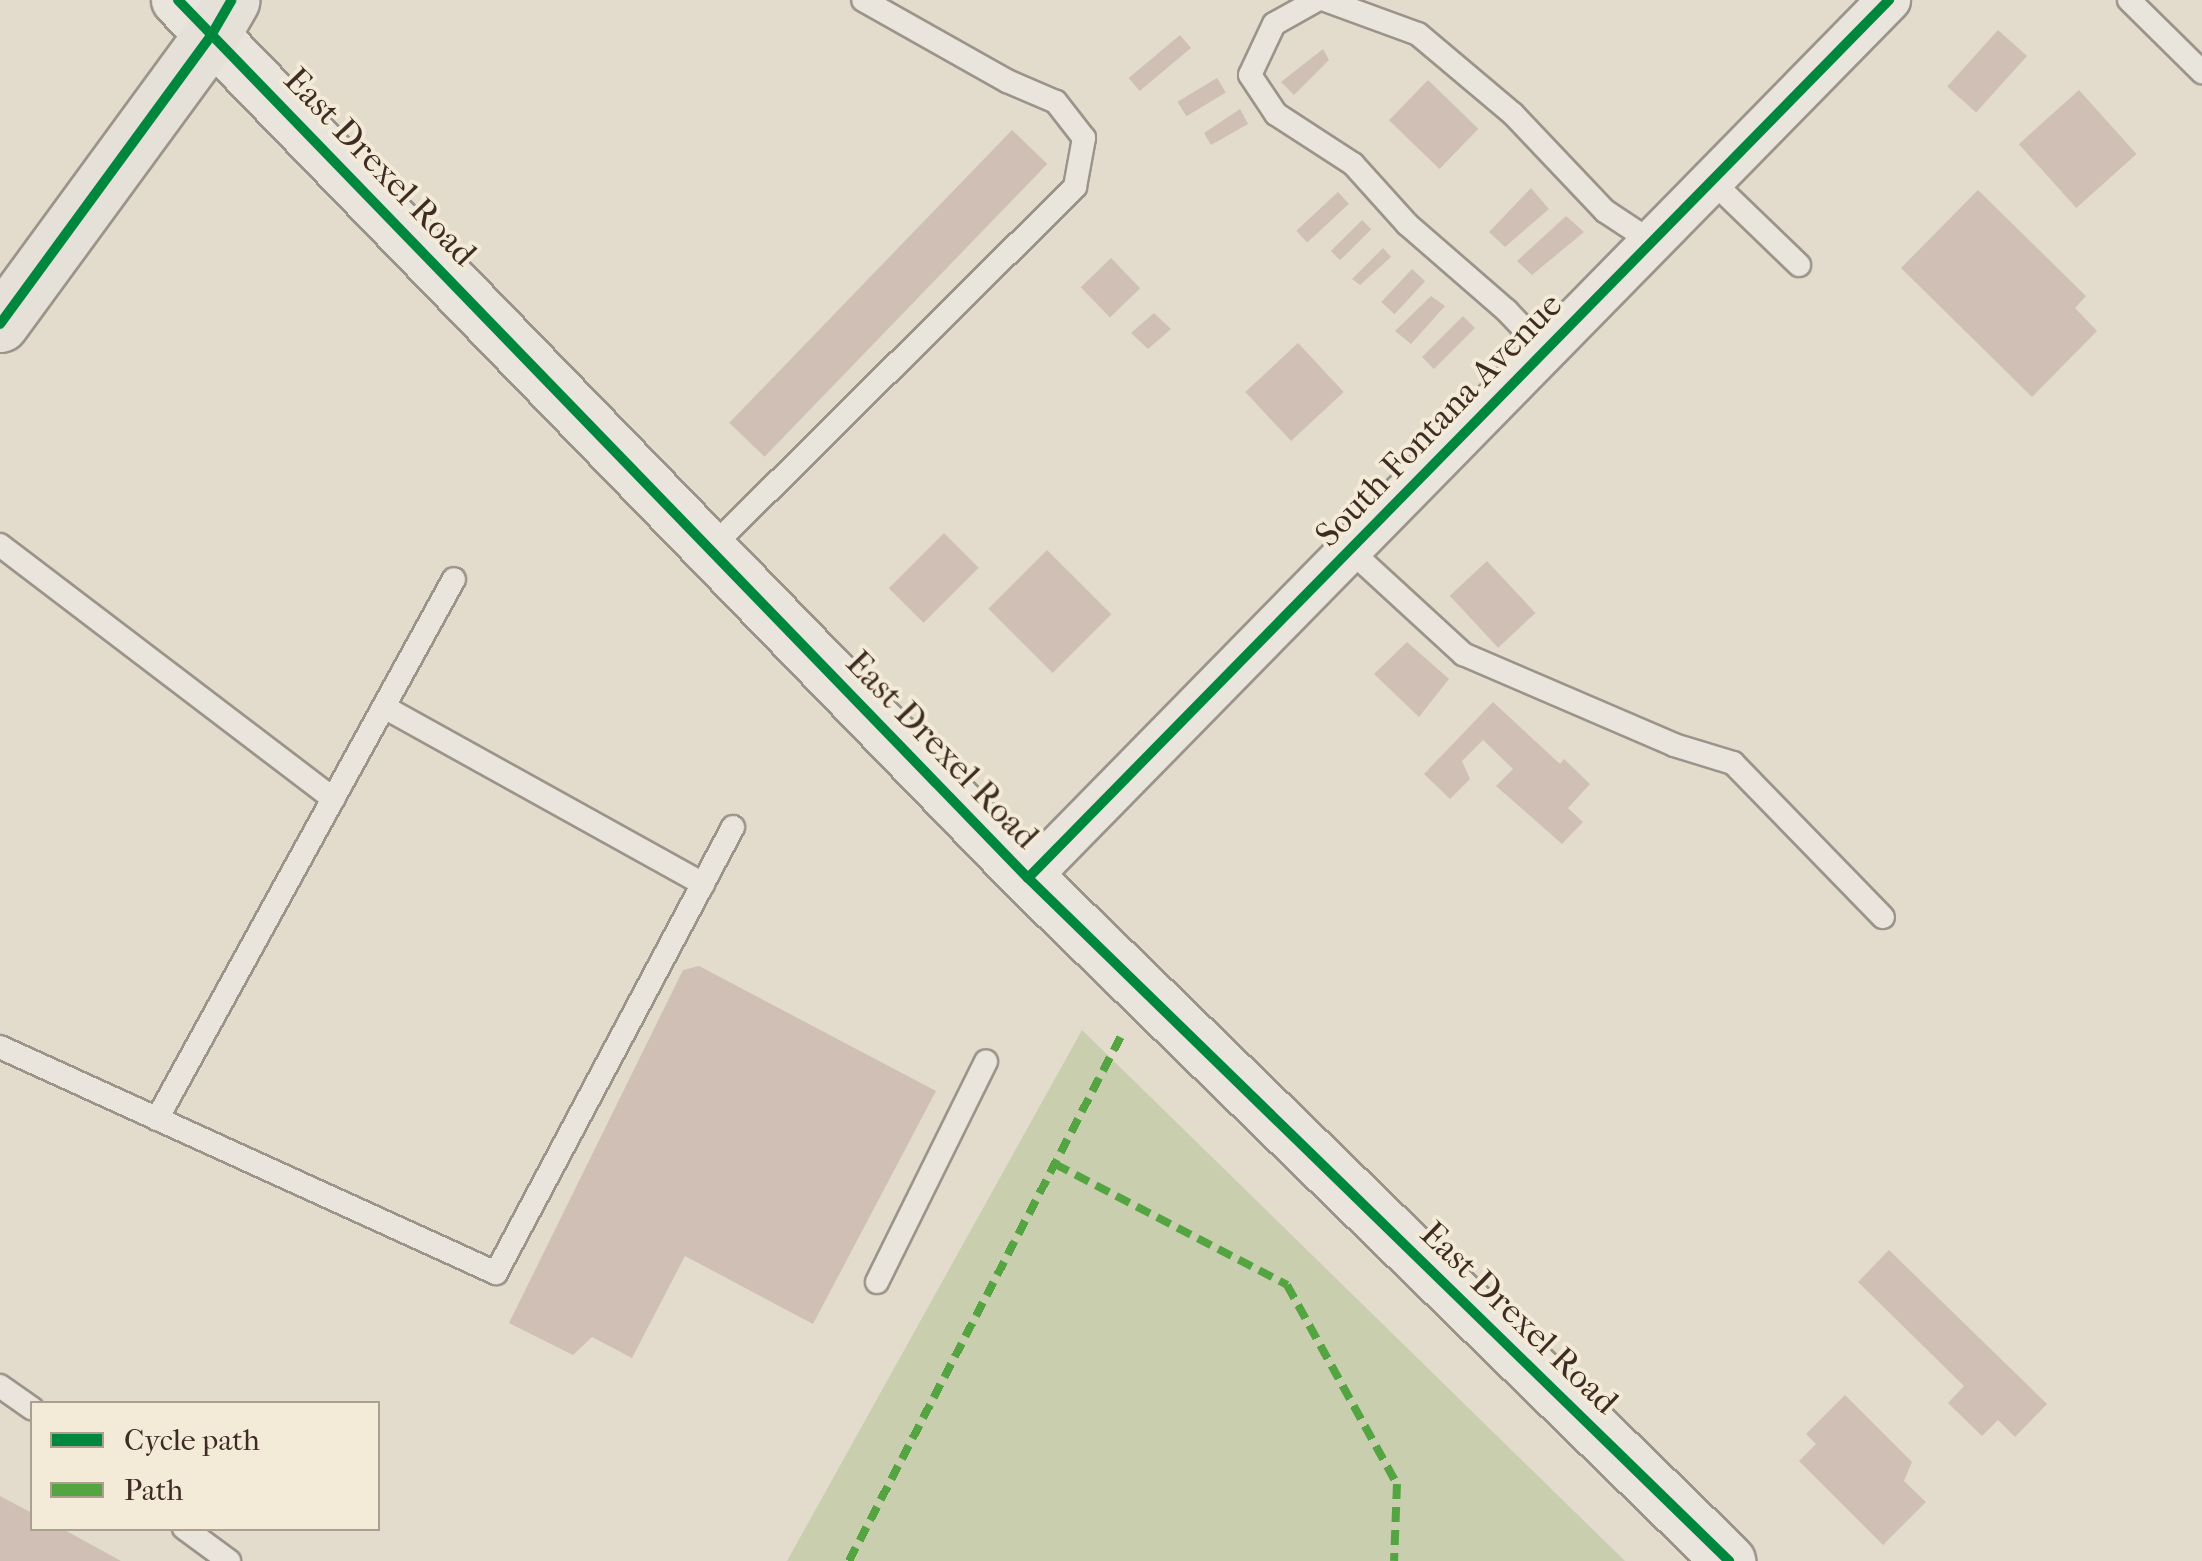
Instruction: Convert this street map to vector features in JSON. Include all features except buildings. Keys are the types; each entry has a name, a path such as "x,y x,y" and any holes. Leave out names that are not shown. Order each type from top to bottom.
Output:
{"main road":[{"path":"0,324 208,11"}],"street":[{"name":"South Fontana Avenue","path":"1028,878 1889,0"},
{"name":"East Drexel Road","path":"208,11 710,550 1028,878 1729,1561"}],"lane":[{"path":"710,550 1075,187 1084,138 1056,102 1007,82 863,0"},
{"path":"1317,0 1274,24 1250,75 1276,114 1353,164 1407,224 1507,311 1544,351"},
{"path":"1325,0 1418,34 1513,114 1605,211 1652,242"},
{"path":"2129,0 2202,72"},
{"path":"1712,180 1799,265"},
{"path":"0,545 334,799"},
{"path":"1350,550 1463,654 1674,745 1734,764 1883,918"},
{"path":"157,1119 454,579"},
{"path":"384,707 703,884"},
{"path":"0,1047 496,1274 734,827"},
{"path":"878,1282 986,1061"},
{"path":"0,1386 30,1407"},
{"path":"188,1531 229,1561"}],"green space":[{"path":"1082,1030 1625,1561 787,1561"}],"marked path":[{"path":"849,1561 1122,1034"},
{"path":"1055,1164 1287,1285 1397,1484 1394,1561"}],"cycle path":[{"path":"178,0 1028,878 1729,1561"},
{"path":"0,324 212,34 232,0"},
{"path":"1028,878 1889,0"}]}
